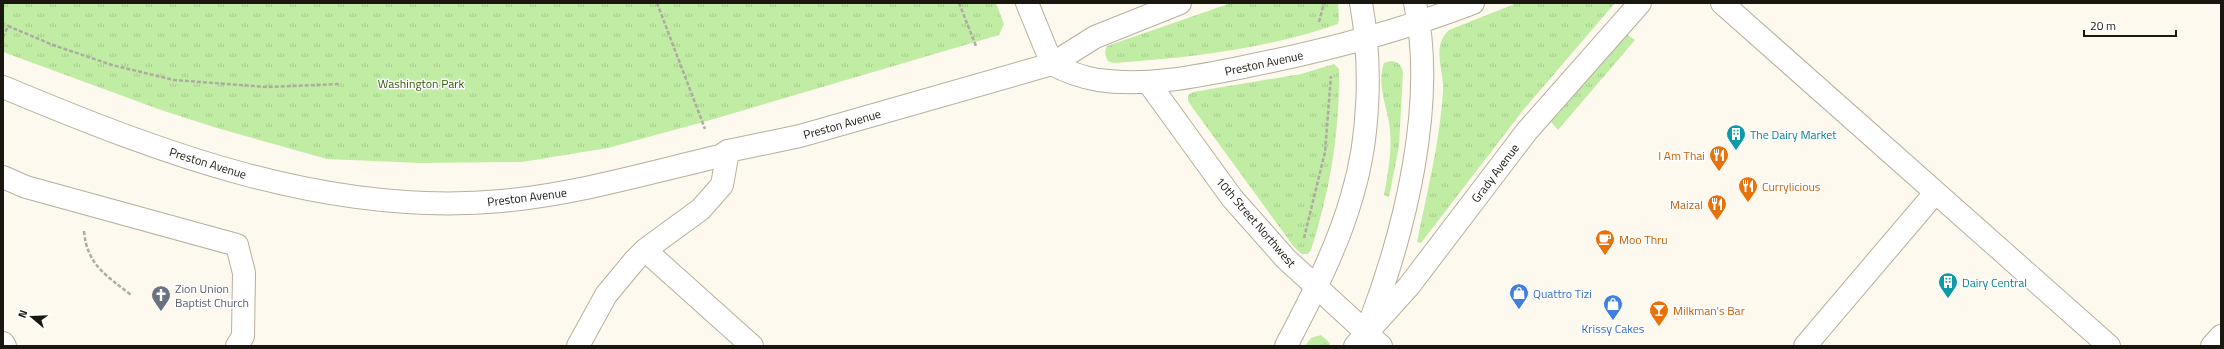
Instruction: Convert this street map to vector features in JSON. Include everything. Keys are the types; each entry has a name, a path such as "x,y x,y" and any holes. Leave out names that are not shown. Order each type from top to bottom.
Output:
{"main road":[{"path":"1027,3 1052,64"},
{"name":"Preston Avenue","path":"3,87 63,112 182,157 285,186 356,198 429,204 502,201 573,191 720,156 728,151 800,136 1052,64 1095,36 1180,3"},
{"path":"1286,346 1317,288 1350,202 1360,161 1368,94 1368,37 1362,3"},
{"name":"Preston Avenue","path":"1052,64 1074,75 1098,80 1148,82 1212,74 1266,63 1368,37 1417,12 1473,3"},
{"name":"Grady Avenue","path":"1367,342 1527,131 1640,3"},
{"path":"1722,3 2109,346"},
{"path":"1367,342 1398,239 1414,159 1422,65 1417,12"},
{"name":"10th Street Northwest","path":"1148,82 1232,198 1286,259 1317,288 1367,342"},
{"path":"578,346 606,295 645,250 701,209 722,184 728,151"},
{"path":"3,177 26,187 237,245 244,273 243,336 237,346"},
{"path":"1804,346 1935,193"},
{"path":"645,250 752,346"},
{"path":"2212,346 2221,336"}],"path":[{"path":"657,3 704,129"},
{"path":"960,3 976,46"},
{"path":"1319,24 1324,3"},
{"path":"3,37 8,26 53,45 112,65 174,80 267,87 340,84"},
{"path":"1302,245 1325,152 1331,72"},
{"path":"86,203 83,227 85,248 95,264 131,295"}],"green space":[{"name":"Washington Park","path":"3,3 996,3 1004,24 999,35 707,121 608,148 522,162 420,163 327,159 217,128 161,110 3,52"},
{"path":"1231,3 1338,3 1339,19 1338,24 1311,33 1228,51 1114,63 1108,61 1107,59 1105,52 1107,46"},
{"path":"1517,3 1615,3 1524,109 1421,243 1417,242 1433,167 1439,129 1443,91 1439,51 1441,44 1449,30"},
{"path":"1627,34 1635,40 1558,130 1551,122"},
{"path":"1391,61 1399,64 1403,72 1399,146 1389,197 1384,195 1390,154 1390,130 1381,80 1384,63"},
{"path":"1334,64 1339,69 1336,138 1324,206 1318,228 1311,250 1308,254 1302,254 1294,247 1192,107 1188,101 1188,95 1193,92 1301,74"},
{"path":"1321,335 1330,343 1329,346 1305,346 1311,338"}],"place":[{"name":"The Dairy Market","path":"1736,151"},
{"name":"I Am Thai","path":"1719,172"},
{"name":"Currylicious","path":"1748,203"},
{"name":"Maizal","path":"1717,221"},
{"name":"Moo Thru","path":"1605,256"},
{"name":"Dairy Central","path":"1948,299"},
{"name":"Quattro Tizi","path":"1519,310"},
{"name":"Zion Union Baptist Church","path":"161,312"},
{"name":"Krissy Cakes","path":"1613,321"},
{"name":"Milkman's Bar","path":"1659,327"}]}
